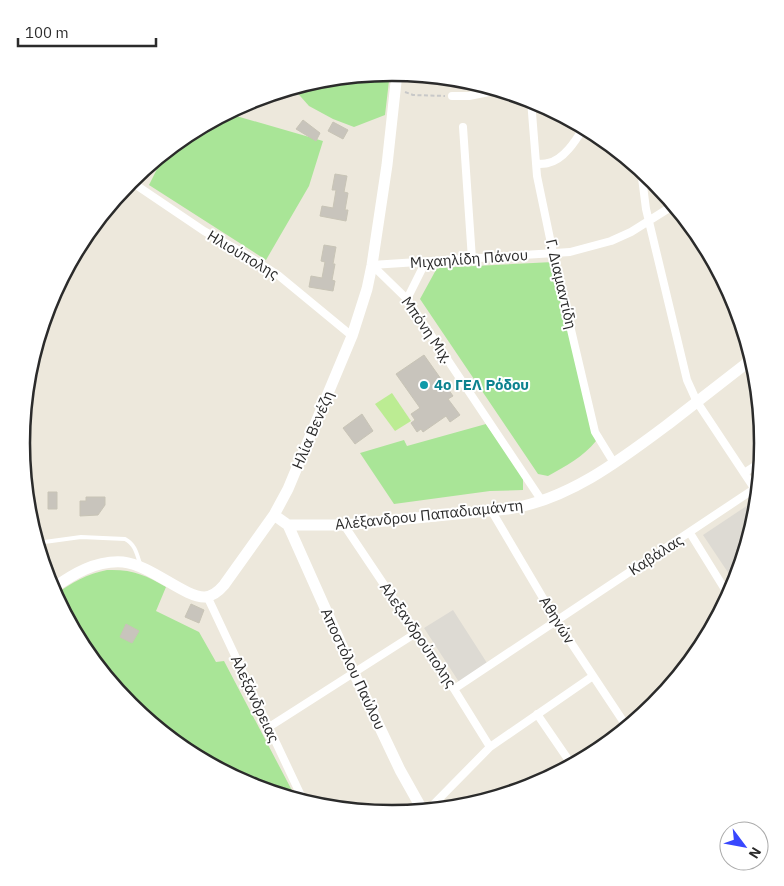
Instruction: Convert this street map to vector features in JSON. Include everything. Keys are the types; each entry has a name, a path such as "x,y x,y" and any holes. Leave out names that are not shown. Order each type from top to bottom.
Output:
{"street":[{"name":"Ηλία Βενέζη","path":"207,596 216,593 224,585 274,515 288,489 352,336 367,289 372,265 387,165 396,81"},
{"path":"452,96 469,96 485,93"},
{"name":"Γ. Διαμαντίδη","path":"532,109 540,197 553,253 596,432 614,463"},
{"path":"463,127 472,259"},
{"path":"536,164 548,163 558,159 571,146 580,133"},
{"path":"643,182 646,209 687,380 697,402 751,485"},
{"name":"Ηλιούπολης","path":"137,186 204,231 278,274 352,336"},
{"name":"Μιχαηλίδη Πάνου","path":"372,265 570,252 611,241 631,232 668,209"},
{"path":"407,299 424,263"},
{"name":"Μπόνη Μιχ.","path":"372,265 407,299 542,501"},
{"name":"Αλέξανδρου Παπαδιαμάντη","path":"288,525 344,524 523,507 542,501 574,486 614,463 745,365"},
{"path":"744,473 753,467"},
{"name":"Καβάλας","path":"454,689 556,620 750,496"},
{"name":"Αθηνών","path":"491,510 556,620 623,721"},
{"path":"274,515 288,525"},
{"name":"Αλεξανδρούπολης","path":"344,524 454,689 490,747"},
{"name":"Αποστόλου Παύλου","path":"288,525 354,673 400,770 420,804"},
{"path":"690,533 724,587"},
{"path":"59,585 79,572 106,562 123,562 152,571 193,595 207,596"},
{"name":"Αλεξάνδρειας","path":"207,596 300,793"},
{"path":"268,727 416,633"},
{"path":"436,802 490,747 593,676"},
{"path":"537,714 568,760"}],"lane":[{"path":"44,543 81,537 125,539 131,542 135,548 141,567"}],"path":[{"path":"395,89 413,95 452,96"}],"green space":[{"path":"389,81 385,115 354,127 333,119 309,106 298,93 345,84"},
{"path":"237,116 323,141 309,186 266,260 149,185 158,167 172,156 211,129"},
{"path":"553,262 596,441 568,465 548,476 538,474 420,299 437,268"},
{"path":"392,393 411,421 395,431 375,404"},
{"path":"486,424 523,476 523,490 490,491 394,504 360,453 404,440 407,446"},
{"path":"107,570 124,571 152,579 166,587 156,611 199,632 216,662 224,661 292,791 253,777 211,757 153,715 120,682 78,624 61,590 93,574"}],"shaded area":[{"path":"749,505 742,537 729,574 703,535"},
{"path":"453,610 487,663 459,682 424,628"}],"building":[{"path":"303,120 320,133 316,141 296,129"},
{"path":"333,122 348,130 343,139 328,131"},
{"path":"335,174 347,176 344,192 348,193 345,210 348,210 346,221 320,216 322,206 333,208 336,190 332,190"},
{"path":"324,245 336,247 333,264 335,264 332,280 335,281 333,291 309,287 311,276 322,278 325,262 321,261"},
{"name":"4ο ΓΕΛ Ρόδου","path":"424,355 453,396 448,399 460,415 450,422 446,416 423,432 421,429 417,432 411,423 415,420 411,414 420,408 396,374"},
{"path":"362,414 373,431 355,444 343,428"},
{"path":"48,492 57,492 57,509 48,509"},
{"path":"86,497 105,497 105,505 98,515 80,516 80,501 86,501"},
{"path":"191,604 204,610 199,623 185,617"},
{"path":"126,624 139,631 132,643 120,637"}],"place":[{"name":"4ο ΓΕΛ Ρόδου","path":"424,385"}]}
